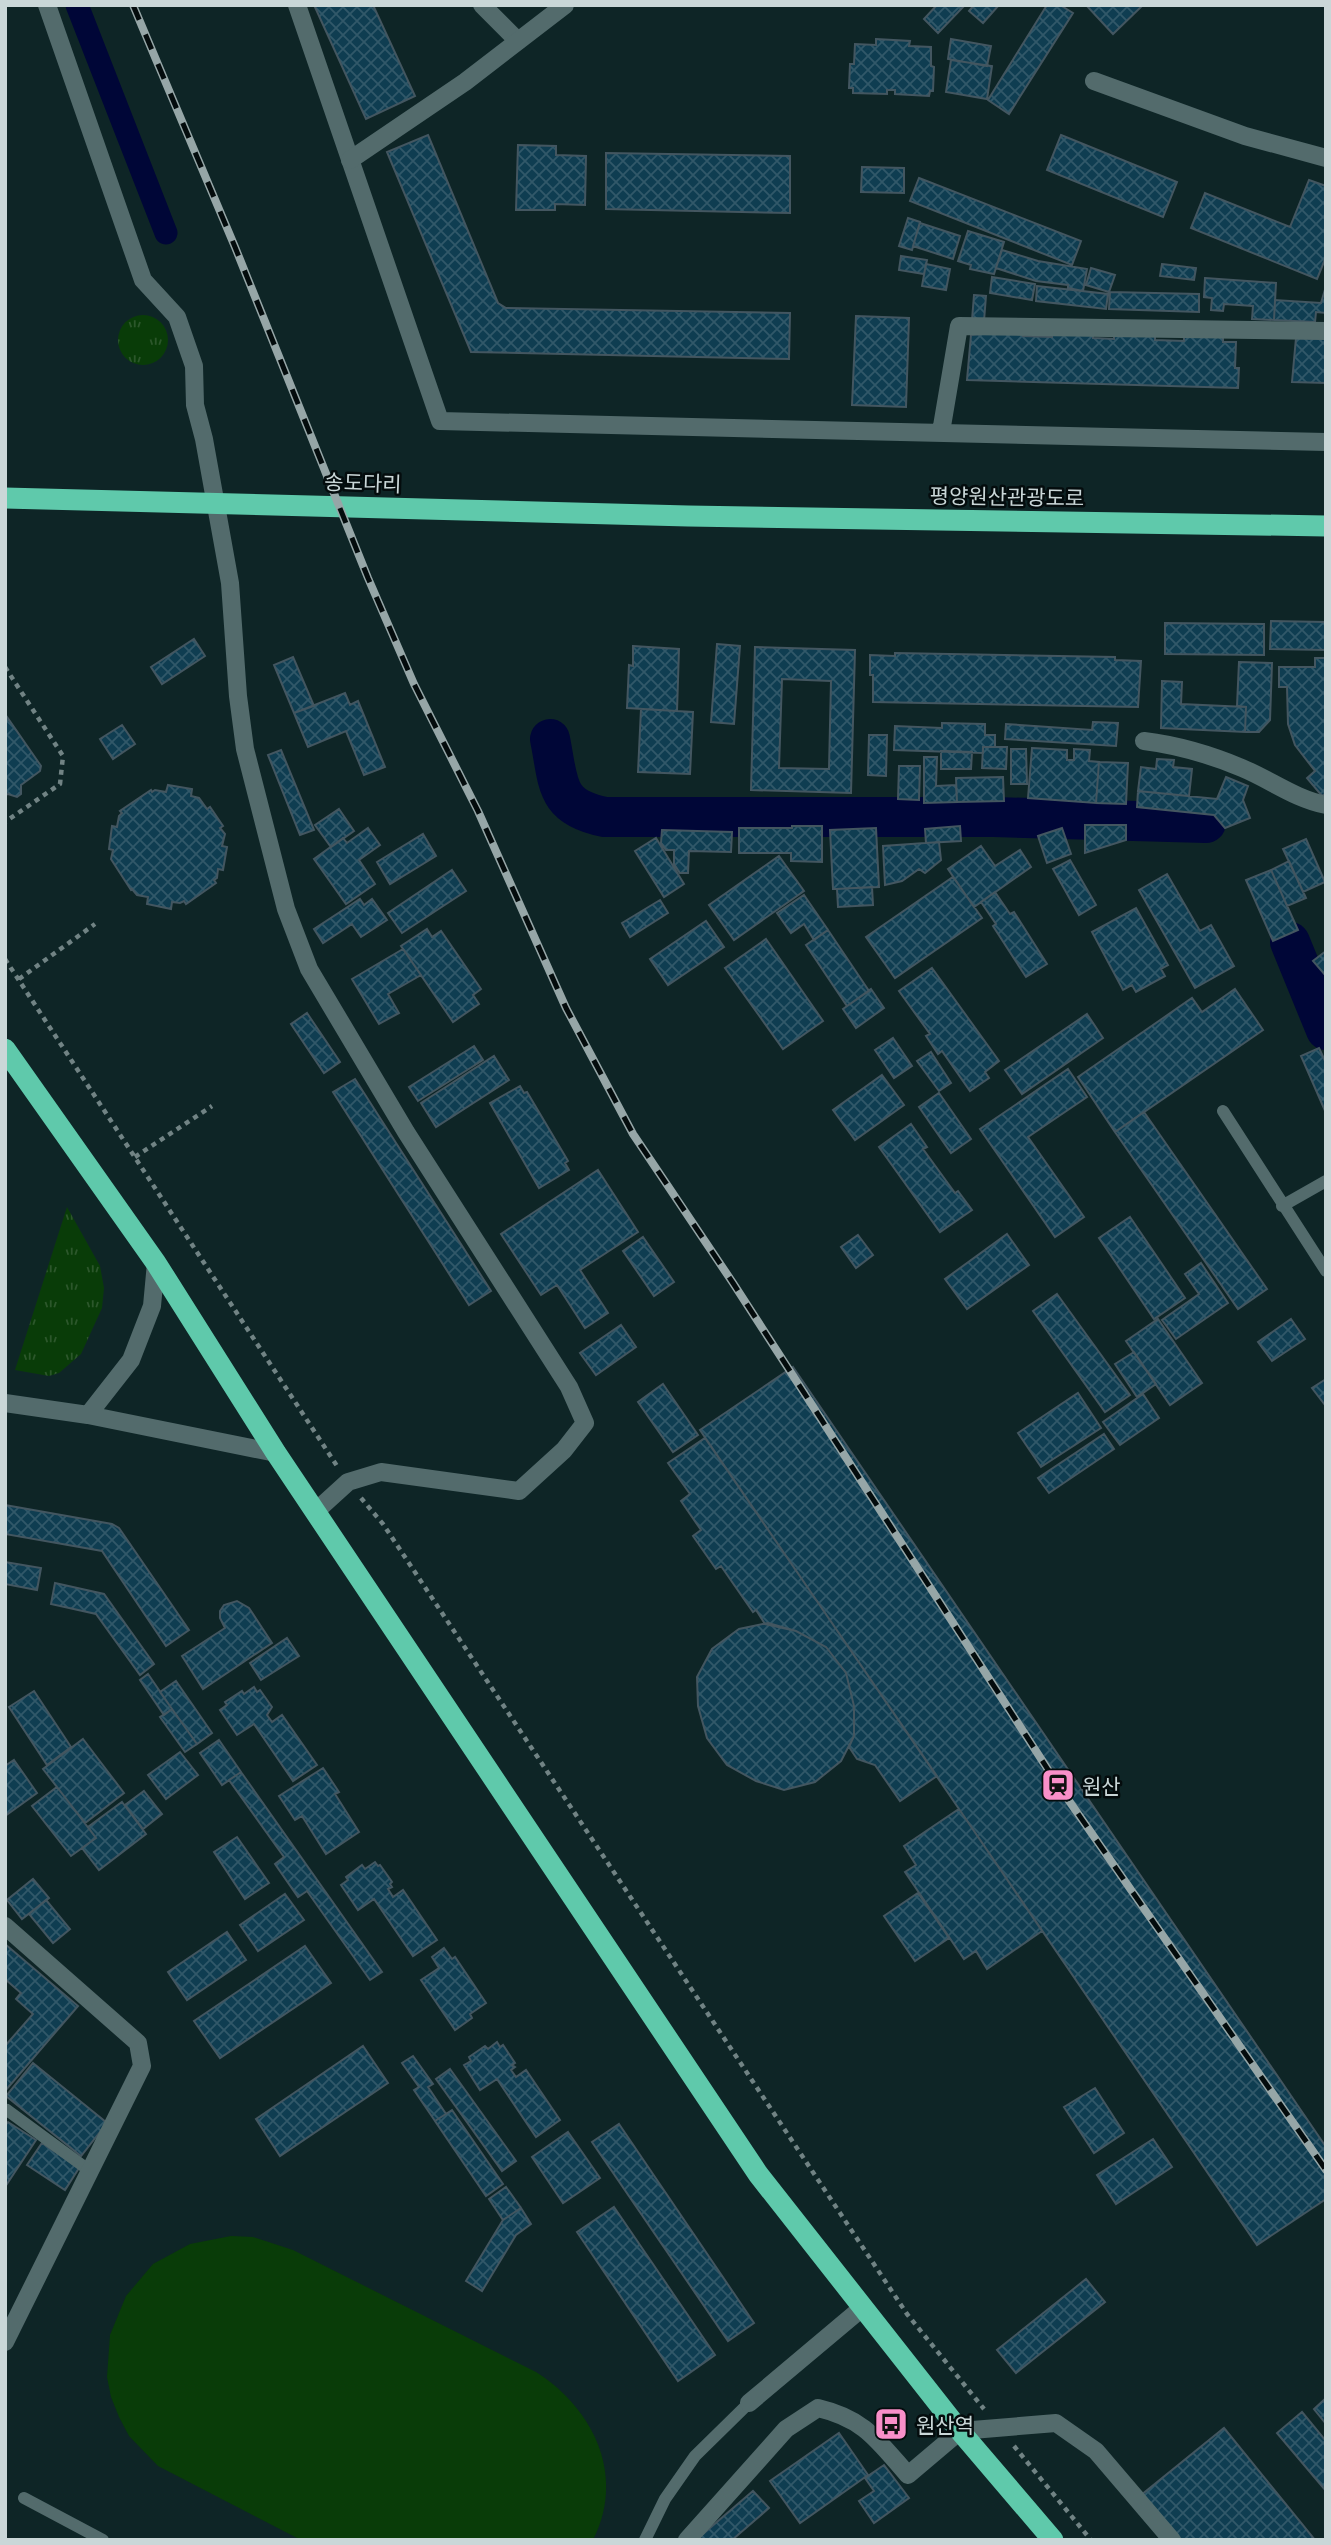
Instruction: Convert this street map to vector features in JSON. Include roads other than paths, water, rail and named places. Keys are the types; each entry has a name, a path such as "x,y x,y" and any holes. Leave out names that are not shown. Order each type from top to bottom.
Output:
{"highway":[{"name":"송도다리","path":"5,498 688,516"},
{"name":"평양원산관광도로","path":"688,516 1326,526"},
{"path":"5,1049 156,1264 315,1512 758,2174 960,2431 1053,2540"}],"street":[{"path":"47,5 143,280 177,317 194,366 195,405 204,439 230,583 238,696 246,749 291,921 309,969 406,1132 569,1387 585,1423 564,1450 519,1492 381,1472 348,1482 315,1512"},
{"path":"297,5 440,421 1326,442"},
{"path":"482,5 518,41"},
{"path":"350,160 465,82 565,5"},
{"path":"1094,81 1245,136 1326,158"},
{"path":"941,432 959,326 1326,331"},
{"path":"1144,741 1172,745 1244,769 1307,801 1326,805"},
{"path":"88,1415 131,1360 152,1306 156,1264"},
{"path":"5,1403 88,1415 276,1453"},
{"path":"5,1926 138,2043 142,2066 5,2342"},
{"path":"749,2403 862,2308"},
{"path":"687,2540 786,2429 818,2408 842,2413 867,2429 908,2475 960,2431 1056,2423 1096,2451 1172,2540"}],"lane":[{"path":"1223,1111 1326,1271"},
{"path":"1282,1206 1326,1181"},
{"path":"5,2112 6,2110 90,2171"},
{"path":"645,2540 665,2498 695,2456 749,2403"},
{"path":"24,2498 103,2540"}],"waterway":[{"path":"77,5 166,233"},
{"path":"550,739 558,780 568,800 588,813 605,817 994,817 1206,823"},
{"path":"1290,942 1326,1030"}],"railway":[{"path":"133,5 414,684 478,811 566,1008 633,1134 733,1283 1058,1785 1326,2170"}],"place":[{"name":"원산","path":"1058,1785"},
{"name":"원산역","path":"891,2424"}]}
